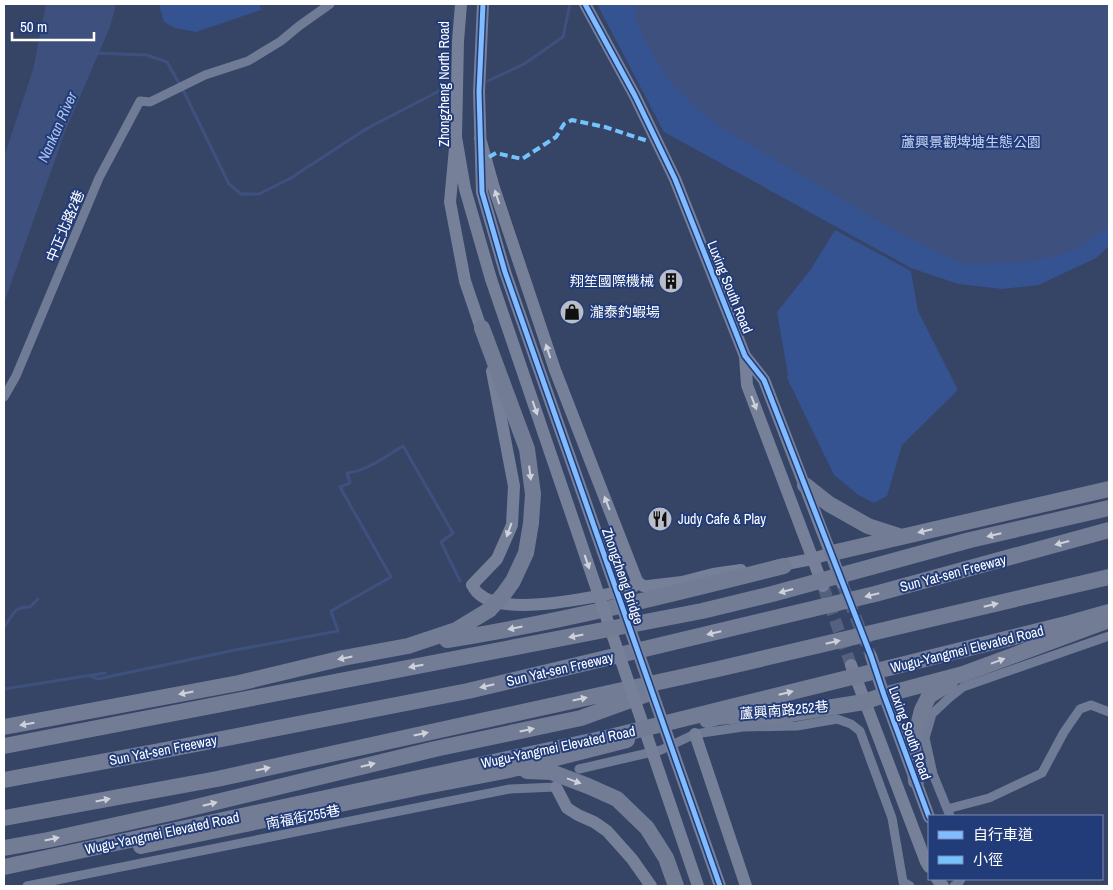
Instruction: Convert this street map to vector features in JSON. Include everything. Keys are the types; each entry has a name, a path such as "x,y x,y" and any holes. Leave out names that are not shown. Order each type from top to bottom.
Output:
{"highway":[{"path":"408,646 456,630 489,610 513,581 526,553 531,523 532,494 527,449 482,328"},
{"path":"805,485 829,504 868,526 901,537"},
{"path":"832,553 1109,489"},
{"path":"4,746 702,611 799,587 970,540 1109,508"},
{"name":"Sun Yat-sen Freeway","path":"4,780 468,691 875,594 1109,530"},
{"path":"4,727 239,683 343,658 539,623 681,592 784,566"},
{"path":"4,818 217,779 718,669 1109,578"},
{"name":"Wugu-Yangmei Elevated Road","path":"4,867 610,737 1109,612"},
{"path":"4,873 509,770 718,717 771,717 864,702 963,674 1109,620"},
{"path":"4,848 175,812 435,749 581,718 718,669"},
{"path":"916,781 913,746 922,710 929,696 963,674"},
{"path":"509,770 551,772 617,799 647,828 666,858 676,886"}],"street":[{"name":"中正北路2巷","path":"4,397 16,376 99,178 140,101 150,102 205,75 248,61 281,41 330,4"},
{"name":"Zhongzheng North Road","path":"461,4 458,41 456,137 465,189 491,280 698,886"},
{"path":"482,4 479,92 480,138 494,188 555,370 637,581 643,586 682,582 713,574 784,566 832,553"},
{"name":"Luxing South Road","path":"585,4 635,96 675,178 745,356 764,380 842,583"},
{"path":"456,137 450,202 466,281 482,328 514,486 512,525 505,542 497,559 472,585 478,594 487,599 509,605 532,606 629,590 637,581"},
{"name":"Zhongzheng Bridge","path":"480,138 482,192 505,272 720,886"},
{"name":"Luxing South Road","path":"745,356 747,385 823,586"},
{"path":"1109,636 963,687 932,714 925,738 933,774 949,813 988,798 1042,773 1064,732 1080,709 1091,705 1109,712"},
{"name":"Luxing South Road","path":"871,656 928,815"},
{"path":"851,665 928,865"},
{"name":"蘆興南路252巷","path":"579,770 661,750 695,734 743,727 797,726 837,719 851,724 860,731 892,818 903,882 910,886"},
{"path":"695,734 746,886"},
{"path":"556,787 567,808 594,822 607,832 632,859 651,886"},
{"name":"南福街255巷","path":"27,886 510,789 556,787"}],"green space":[{"path":"160,4 260,4 261,10 196,32 175,28 164,22"},
{"name":"蘆興景觀埤塘生態公園","path":"597,4 1109,4 1109,246 1096,258 1039,285 1002,289 958,284 911,268 664,132"},
{"path":"835,230 911,271 918,311 958,390 902,445 887,496 874,503 857,494 834,475 787,378 777,312 811,269"}],"water":[{"name":"Nankan River","path":"46,4 116,4 110,27 66,129 4,303 4,157 33,70"},
{"name":"蘆興景觀埤塘生態公園","path":"635,4 1109,4 1109,226 1080,247 1054,257 1022,262 967,264 949,258 872,217 717,125 669,81 637,24"}],"waterway":[{"path":"488,81 524,64 563,37 570,4"},
{"path":"94,53 146,55 167,62 184,92 229,184 241,194 259,194 291,178 366,129 443,89"},
{"path":"91,676 98,679 235,650 338,631 331,611 391,577 340,487 350,483 347,473 369,466 403,446 453,533 441,542 460,581"},
{"path":"4,627 17,610 30,607 38,599"},
{"path":"4,689 105,673"}],"tunnel":[{"path":"842,583 871,656"},
{"path":"823,586 851,665"}],"marked path":[{"path":"489,157 496,153 522,159 556,137 564,124 572,120 605,127 648,141"}],"cycle path":[{"path":"483,4 479,92 482,192 505,272 720,886"},
{"path":"585,4 635,96 675,179 745,356 764,380 871,656 928,815"}],"place":[{"name":"翔笙國際機械","path":"671,281"},
{"name":"瀧泰釣蝦場","path":"572,312"},
{"name":"Judy Cafe & Play","path":"660,519"}]}
